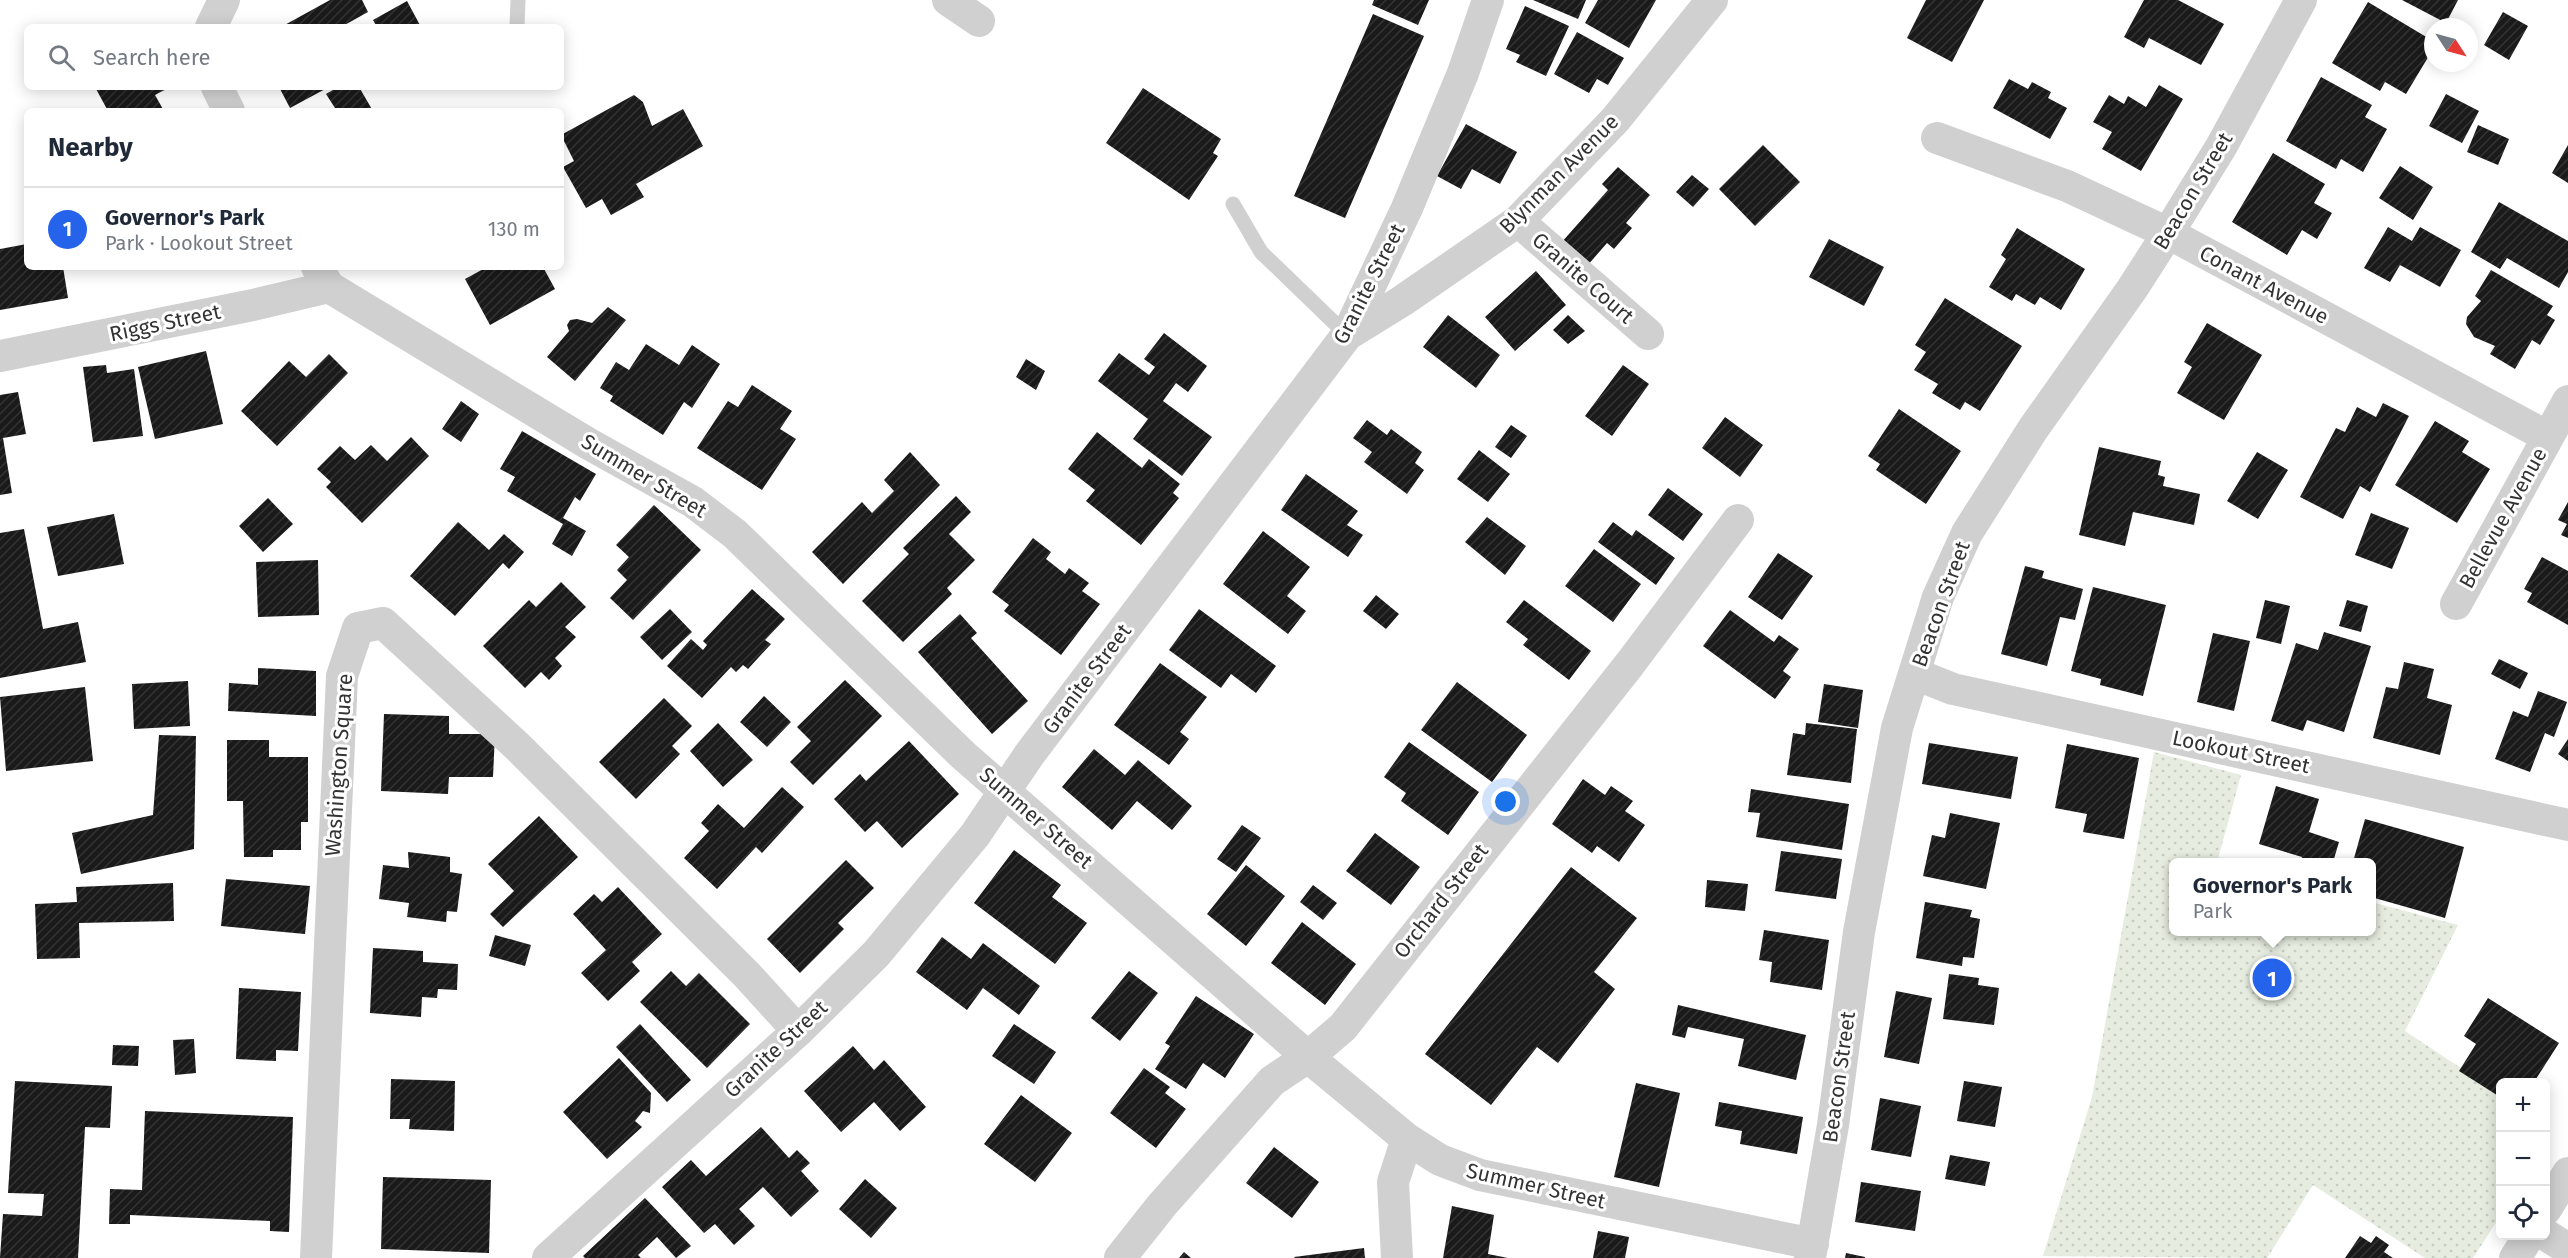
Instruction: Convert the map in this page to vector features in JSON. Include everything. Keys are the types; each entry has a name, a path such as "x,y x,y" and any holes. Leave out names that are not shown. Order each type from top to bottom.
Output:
{"street":[{"path":"212,24 224,0"},
{"path":"948,0 979,21"},
{"name":"Granite Street","path":"548,1258 798,1030 876,954 942,876 1347,335 1407,208 1463,73 1488,0"},
{"name":"Blynman Avenue","path":"1347,335 1402,301 1518,221 1635,97 1712,0"},
{"name":"Beacon Street","path":"1811,1251 1833,1125 1859,932 1897,728 1938,597 1966,533 2033,429 2132,289 2168,233 2221,147 2301,0"},
{"path":"218,90 228,108"},
{"name":"Conant Avenue","path":"1937,138 2067,186 2168,233 2548,437"},
{"name":"Granite Court","path":"1518,221 1648,334"},
{"name":"Riggs Street","path":"0,356 253,305 323,277"},
{"name":"Summer Street","path":"323,277 589,444 693,502 735,534 963,755 1308,1057 1407,1139 1440,1160 1480,1175 1811,1251"},
{"name":"Bellevue Avenue","path":"2456,604 2568,401"},
{"name":"Orchard Street","path":"1120,1258 1162,1205 1272,1082 1308,1057 1343,1027 1629,665 1738,520"},
{"name":"Washington Square","path":"316,1258 342,676 358,628 383,623 518,746 747,975 798,1030"},
{"name":"Lookout Street","path":"1915,674 1953,689 2568,825"},
{"path":"1396,1258 1393,1182 1407,1139"},
{"path":"2550,1202 2568,1173"},
{"path":"2550,1238 2568,1250"},
{"path":"2515,1258 2526,1240"}],"lane":[{"path":"517,24 518,0"},
{"path":"1233,204 1261,252 1347,335"}],"shaded area":[{"path":"2154,752 2241,775 2218,858 2169,858 2169,936 2376,936 2376,903 2458,925 2405,1031 2496,1091 2496,1222 2473,1258 2425,1258 2313,1185 2267,1258 2043,1256 2092,1097"}],"building":[{"path":"330,0 362,0 368,12 346,24 286,24"},
{"path":"1374,0 1429,0 1418,25 1372,5"},
{"path":"1533,0 1586,0 1578,19"},
{"path":"1598,0 1656,0 1629,48 1585,23"},
{"path":"1926,0 1984,0 1952,62 1907,38"},
{"path":"2144,0 2178,0 2224,24 2201,65 2149,38 2144,48 2124,37"},
{"path":"2402,0 2458,0 2449,18 2436,18"},
{"path":"407,1 419,24 375,24 373,20"},
{"path":"2368,2 2424,36 2424,64 2406,94 2385,82 2380,91 2332,63"},
{"path":"1525,6 1569,26 1546,76 1516,62 1520,55 1506,49"},
{"path":"2503,12 2528,26 2509,60 2484,45"},
{"path":"1373,14 1424,36 1345,218 1294,196"},
{"path":"1577,32 1624,58 1608,85 1597,79 1589,93 1554,74"},
{"path":"2321,77 2372,105 2365,117 2387,129 2363,172 2341,159 2336,169 2286,141"},
{"path":"2009,79 2028,89 2032,82 2051,92 2048,98 2067,108 2050,139 1993,108"},
{"path":"2159,85 2183,99 2141,171 2102,149 2112,132 2093,122 2109,95 2124,104 2128,96 2146,107"},
{"path":"1143,88 1221,139 1213,153 1218,156 1189,200 1106,143"},
{"path":"97,90 164,90 155,95 162,108 106,108"},
{"path":"281,90 323,90 290,108"},
{"path":"333,90 361,90 371,108 335,108 326,94"},
{"path":"2446,94 2479,111 2462,143 2429,126"},
{"path":"634,95 643,102 652,126 683,109 703,146 636,184 644,197 611,215 602,199 586,208 564,169 564,166 574,161 564,141 564,133"},
{"path":"1466,124 1517,152 1500,184 1472,169 1461,189 1437,176"},
{"path":"2478,125 2509,139 2498,165 2467,152"},
{"path":"1763,145 1800,182 1755,226 1719,189"},
{"path":"2568,145 2568,183 2552,173"},
{"path":"2273,153 2325,184 2314,203 2332,213 2317,239 2302,230 2287,255 2232,222"},
{"path":"2400,166 2433,187 2413,220 2379,198"},
{"path":"1618,167 1650,195 1626,223 1632,228 1614,249 1607,243 1587,266 1561,243 1608,190 1602,184"},
{"path":"1692,175 1709,189 1693,207 1676,192"},
{"path":"2499,202 2568,241 2568,272 2559,288 2507,258 2500,269 2471,252"},
{"path":"2388,227 2412,241 2420,227 2461,250 2440,287 2400,265 2390,282 2364,268"},
{"path":"2017,228 2085,269 2061,310 2040,297 2035,305 2016,294 2012,301 1989,287 2006,259 2001,255"},
{"path":"1829,239 1884,267 1864,306 1809,277"},
{"path":"24,245 24,270 63,270 68,298 0,310 0,249"},
{"path":"482,270 545,270 555,289 490,325 465,279"},
{"path":"2491,270 2553,306 2547,315 2555,320 2540,345 2532,340 2515,369 2490,354 2495,346 2474,337 2466,324 2467,317 2481,301 2475,296"},
{"path":"1536,271 1566,305 1515,351 1485,317"},
{"path":"1945,298 2022,346 1980,411 1965,402 1960,410 1932,393 1938,384 1914,370 1926,352 1915,345"},
{"path":"608,307 626,320 575,381 547,357 569,331 567,325 570,320 577,319 592,323"},
{"path":"1448,315 1500,355 1476,388 1423,347"},
{"path":"1568,315 1585,331 1568,344 1553,330"},
{"path":"2207,323 2262,355 2224,420 2177,393 2192,367 2184,362"},
{"path":"1164,333 1207,366 1188,392 1176,383 1163,401 1212,437 1182,476 1133,439 1148,419 1098,381 1119,353 1149,375 1155,367 1144,359"},
{"path":"646,344 679,365 692,345 720,364 692,408 684,402 663,435 610,401 613,396 600,388 616,362 629,370"},
{"path":"206,351 223,424 155,439 138,367"},
{"path":"329,354 348,373 277,446 241,411 289,361 306,377"},
{"path":"1026,359 1045,371 1036,390 1016,377"},
{"path":"106,365 107,373 134,369 143,436 93,442 83,367"},
{"path":"1623,365 1649,384 1612,436 1585,416"},
{"path":"752,385 792,411 780,429 796,439 762,490 697,448 728,401 738,407"},
{"path":"18,392 26,434 3,438 12,493 0,495 0,395"},
{"path":"461,401 479,414 461,442 442,429"},
{"path":"2383,403 2409,416 2370,492 2360,486 2343,519 2300,497 2336,428 2345,432 2357,407 2376,417"},
{"path":"1899,409 1961,451 1926,504 1876,470 1880,464 1868,456"},
{"path":"1725,417 1763,445 1740,477 1702,448"},
{"path":"1367,420 1387,435 1391,429 1422,452 1415,463 1424,470 1407,494 1364,462 1372,452 1353,438"},
{"path":"2435,421 2469,441 2462,452 2490,469 2457,523 2395,485"},
{"path":"1511,425 1527,436 1511,458 1495,447"},
{"path":"522,431 596,474 580,501 575,497 563,518 586,531 572,556 552,544 563,524 507,491 515,477 500,469"},
{"path":"1097,432 1142,468 1149,459 1180,484 1173,493 1179,498 1141,545 1086,501 1095,490 1068,469"},
{"path":"411,437 429,456 362,523 326,487 331,482 317,469 340,446 355,460 371,445 387,461"},
{"path":"2099,447 2161,461 2158,475 2165,477 2163,486 2200,494 2194,525 2133,512 2125,546 2079,535"},
{"path":"1479,450 1510,474 1488,502 1457,479"},
{"path":"910,452 940,485 843,584 812,552 862,502 872,513 894,491 884,480"},
{"path":"2257,452 2288,470 2258,519 2227,501"},
{"path":"1306,474 1358,511 1347,525 1363,535 1348,557 1281,510"},
{"path":"1668,488 1703,514 1683,541 1648,515"},
{"path":"956,496 971,512 949,534 975,560 947,588 952,594 903,642 862,601 909,554 903,548"},
{"path":"268,498 293,524 263,552 239,526"},
{"path":"2568,502 2568,538 2561,535 2567,524 2558,520"},
{"path":"654,505 701,550 633,620 610,598 627,580 617,570 629,557 616,545"},
{"path":"2371,513 2409,528 2392,569 2355,555"},
{"path":"114,514 124,564 58,576 47,527"},
{"path":"1487,517 1526,546 1505,575 1465,542"},
{"path":"458,522 489,550 504,534 524,552 509,569 503,563 455,616 410,576"},
{"path":"1613,522 1632,536 1636,530 1675,558 1656,585 1598,542"},
{"path":"24,529 43,629 78,622 86,662 0,678 0,533"},
{"path":"1263,531 1310,567 1287,596 1306,611 1288,634 1223,584"},
{"path":"1033,538 1051,552 1046,559 1065,574 1069,568 1089,583 1082,591 1100,604 1061,655 1004,611 1009,605 992,592"},
{"path":"1594,549 1641,584 1613,622 1565,586"},
{"path":"1778,553 1813,576 1782,620 1748,597"},
{"path":"2542,557 2568,571 2568,625 2527,602 2532,593 2524,589"},
{"path":"318,560 319,615 258,617 256,562"},
{"path":"2025,566 2044,571 2042,578 2083,589 2075,620 2060,617 2047,666 2001,654"},
{"path":"561,582 586,607 565,627 576,637 555,658 562,666 549,680 541,672 525,688 483,646 529,600 536,607"},
{"path":"2093,587 2166,605 2143,696 2100,685 2101,679 2071,671"},
{"path":"752,589 785,619 765,640 771,644 748,669 743,665 736,672 731,667 702,698 667,666 691,639 703,650 707,645 703,641"},
{"path":"1376,595 1399,614 1386,629 1363,611"},
{"path":"1524,600 1591,651 1569,680 1523,645 1528,639 1506,622"},
{"path":"2265,600 2290,606 2281,644 2256,638"},
{"path":"2347,600 2368,606 2361,632 2339,626"},
{"path":"670,609 692,632 662,660 640,637"},
{"path":"1199,609 1276,666 1256,693 1231,674 1221,688 1169,650"},
{"path":"1730,610 1774,642 1779,635 1799,649 1783,671 1791,677 1775,699 1703,646"},
{"path":"960,614 977,633 971,638 1028,701 992,734 918,652"},
{"path":"2324,632 2371,646 2344,732 2307,720 2303,731 2271,721 2296,643 2318,650"},
{"path":"2213,633 2250,641 2234,711 2197,702"},
{"path":"2499,659 2528,673 2520,689 2491,674"},
{"path":"2404,662 2434,669 2427,698 2452,705 2440,755 2373,738 2386,687 2398,689"},
{"path":"1160,663 1207,697 1180,732 1189,739 1169,765 1114,725"},
{"path":"258,668 316,671 316,716 228,711 229,683 258,685"},
{"path":"845,680 882,716 813,785 790,762 811,741 797,727"},
{"path":"188,681 190,726 134,729 132,684"},
{"path":"1457,682 1527,735 1492,782 1421,730"},
{"path":"1824,684 1863,690 1858,728 1818,722"},
{"path":"85,687 93,761 6,771 0,697"},
{"path":"2538,691 2567,702 2554,737 2545,733 2530,772 2495,759 2513,711 2528,717"},
{"path":"764,696 791,722 767,747 740,722"},
{"path":"664,698 692,726 672,746 680,754 636,799 599,762"},
{"path":"384,714 449,716 449,734 495,734 493,777 449,777 448,794 381,791"},
{"path":"718,723 753,760 723,787 690,751"},
{"path":"1806,723 1857,729 1851,783 1787,775 1793,733 1805,735"},
{"path":"159,735 196,736 194,849 81,874 72,833 153,815"},
{"path":"2568,739 2568,761 2558,754"},
{"path":"227,740 269,740 269,757 308,757 308,822 301,822 301,850 273,850 273,857 244,857 243,801 227,801"},
{"path":"909,741 959,794 902,848 877,821 865,832 834,799 860,774 866,781"},
{"path":"1409,742 1479,792 1448,835 1401,801 1406,793 1384,777"},
{"path":"1929,743 2018,757 2011,799 1922,784"},
{"path":"2067,744 2139,758 2124,839 2083,832 2087,814 2055,808"},
{"path":"1094,749 1125,775 1138,760 1192,806 1172,830 1137,801 1112,830 1062,787"},
{"path":"1583,779 1605,795 1611,786 1633,801 1625,811 1645,825 1619,862 1597,846 1592,853 1552,824"},
{"path":"2276,786 2319,799 2309,832 2339,842 2334,858 2302,858 2259,844"},
{"path":"782,787 804,807 762,853 756,847 717,889 684,858 709,831 701,823 718,804 744,828"},
{"path":"1751,789 1849,804 1842,850 1756,837 1760,813 1748,812"},
{"path":"1950,813 2000,823 1986,889 1923,876 1932,835 1945,838"},
{"path":"539,816 578,857 503,927 490,914 514,891 488,864"},
{"path":"2365,819 2464,847 2445,918 2376,898 2376,858 2354,858"},
{"path":"1242,825 1261,838 1236,872 1217,859"},
{"path":"1375,833 1420,867 1391,905 1346,871"},
{"path":"1014,850 1061,885 1052,897 1087,923 1055,964 974,903"},
{"path":"1781,851 1842,859 1836,899 1775,891"},
{"path":"408,852 450,857 450,872 462,874 457,912 447,911 446,922 407,917 409,903 379,899 383,865 409,868"},
{"path":"846,860 874,888 838,923 844,929 800,973 767,939"},
{"path":"1246,865 1285,896 1246,946 1207,914"},
{"path":"1571,867 1637,918 1594,972 1615,989 1558,1063 1537,1047 1491,1105 1425,1054"},
{"path":"226,879 310,886 305,934 221,926"},
{"path":"1707,880 1748,884 1745,911 1705,907"},
{"path":"173,883 174,921 79,923 80,958 37,959 35,904 77,902 76,887"},
{"path":"1313,885 1337,903 1323,920 1300,902"},
{"path":"618,887 662,934 632,962 640,971 608,1001 581,973 606,950 573,914 594,894 602,902"},
{"path":"1925,902 1972,910 1970,917 1980,919 1974,958 1963,957 1962,966 1916,958"},
{"path":"1302,922 1356,964 1325,1005 1271,963"},
{"path":"1764,930 1829,940 1822,990 1770,982 1772,962 1759,960"},
{"path":"495,935 531,945 525,966 489,956"},
{"path":"942,937 971,959 983,943 1040,986 1019,1015 983,988 967,1010 916,972"},
{"path":"373,948 423,951 423,962 458,964 457,990 438,989 437,998 422,997 421,1017 370,1013"},
{"path":"671,971 686,986 699,973 750,1024 707,1068 640,1002"},
{"path":"1129,971 1158,993 1120,1041 1091,1018"},
{"path":"1949,974 1979,978 1978,985 1999,988 1994,1025 1943,1019"},
{"path":"239,988 301,992 298,1051 276,1050 276,1061 236,1059"},
{"path":"1896,991 1932,998 1919,1064 1884,1057"},
{"path":"1196,996 1254,1034 1225,1078 1203,1063 1186,1089 1155,1069 1170,1046 1165,1043"},
{"path":"2488,998 2559,1043 2537,1078 2496,1078 2496,1094 2459,1071 2476,1044 2464,1036"},
{"path":"1678,1005 1806,1035 1796,1080 1738,1066 1744,1039 1688,1027 1685,1038 1672,1035"},
{"path":"640,1024 691,1080 667,1102 616,1047"},
{"path":"1014,1024 1056,1052 1034,1084 992,1056"},
{"path":"194,1039 196,1073 175,1075 173,1040"},
{"path":"113,1045 139,1046 138,1066 112,1065"},
{"path":"853,1046 874,1070 884,1060 926,1107 900,1131 874,1102 841,1132 804,1091"},
{"path":"619,1058 651,1093 650,1113 643,1111 635,1121 642,1127 607,1159 563,1112"},
{"path":"1144,1068 1170,1087 1165,1093 1186,1109 1156,1148 1110,1113"},
{"path":"391,1079 455,1081 454,1131 409,1129 410,1119 390,1119"},
{"path":"15,1081 112,1086 110,1128 85,1127 78,1258 0,1258 3,1214 42,1216 44,1194 8,1193"},
{"path":"1964,1081 2002,1087 1995,1127 1957,1121"},
{"path":"1636,1083 1680,1093 1659,1187 1614,1177"},
{"path":"1021,1095 1072,1133 1035,1182 984,1144"},
{"path":"1880,1098 1921,1106 1911,1157 1871,1150"},
{"path":"1719,1102 1803,1117 1797,1154 1740,1144 1742,1131 1715,1126"},
{"path":"145,1111 293,1117 289,1232 270,1231 270,1221 130,1215 130,1224 109,1224 110,1189 142,1190"},
{"path":"761,1127 789,1158 797,1150 810,1163 801,1171 819,1191 791,1217 763,1187 739,1209 755,1226 734,1245 715,1224 704,1233 662,1187 691,1160 706,1176"},
{"path":"1274,1147 1319,1182 1292,1218 1246,1183"},
{"path":"1950,1155 1990,1162 1985,1186 1945,1179"},
{"path":"383,1177 491,1180 489,1253 381,1249"},
{"path":"865,1179 897,1208 871,1238 839,1209"},
{"path":"1861,1182 1921,1191 1915,1231 1855,1222"},
{"path":"645,1198 691,1246 676,1258 657,1237 638,1255 641,1258 585,1258 583,1256"},
{"path":"1452,1206 1494,1215 1488,1254 1508,1258 1443,1258"},
{"path":"1598,1231 1629,1237 1625,1258 1593,1258"},
{"path":"2360,1236 2371,1243 2376,1236 2389,1245 2384,1252 2393,1258 2345,1258"},
{"path":"1364,1248 1365,1258 1294,1257"},
{"path":"1184,1252 1191,1258 1179,1258"},
{"path":"1846,1253 1865,1257 1865,1258 1845,1258"}],"place":[{"name":"Governor's Park","path":"2272,978"}]}
